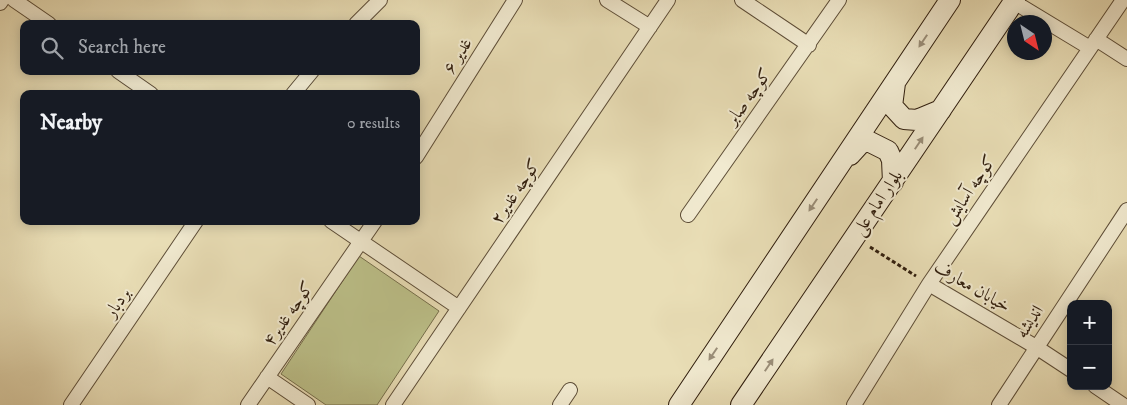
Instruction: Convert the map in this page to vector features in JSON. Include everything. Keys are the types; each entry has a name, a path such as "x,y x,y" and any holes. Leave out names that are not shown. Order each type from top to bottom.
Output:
{"main road":[{"path":"678,405 950,0"},
{"name":"بلوار امام على","path":"741,405 1014,1"},
{"path":"896,81 892,106 904,120 917,120 941,110"},
{"path":"832,176 860,144 868,141 888,151 892,160 893,182"}],"street":[{"path":"14,0 43,20"},
{"path":"360,20 380,0"},
{"name":"غدیر ۶","path":"420,151 515,0"},
{"path":"607,0 650,27"},
{"name":"کوچه غدیر۲","path":"394,405 668,0"},
{"path":"742,0 809,45"},
{"name":"کوچه صابر","path":"688,215 839,0"},
{"name":"کوچه آسایش","path":"854,405 929,284 1123,0"},
{"path":"1014,1 1093,44 1127,59"},
{"path":"124,75 145,90"},
{"path":"296,90 309,75"},
{"name":"اندیشه","path":"999,405 1127,210"},
{"name":"بردبار","path":"71,405 193,225"},
{"path":"336,225 361,244 459,308"},
{"path":"361,244 373,225"},
{"name":"کوچه غدیر۴","path":"248,405 361,244"},
{"name":"خیابان معارف","path":"929,284 1067,367"},
{"path":"267,377 308,405"},
{"path":"560,405 570,390"},
{"path":"1101,390 1123,405"}],"path":[{"name":"خیابان معارف","path":"855,238 929,284"}],"green space":[{"path":"359,256 439,311 377,405 326,405 281,374"}]}
